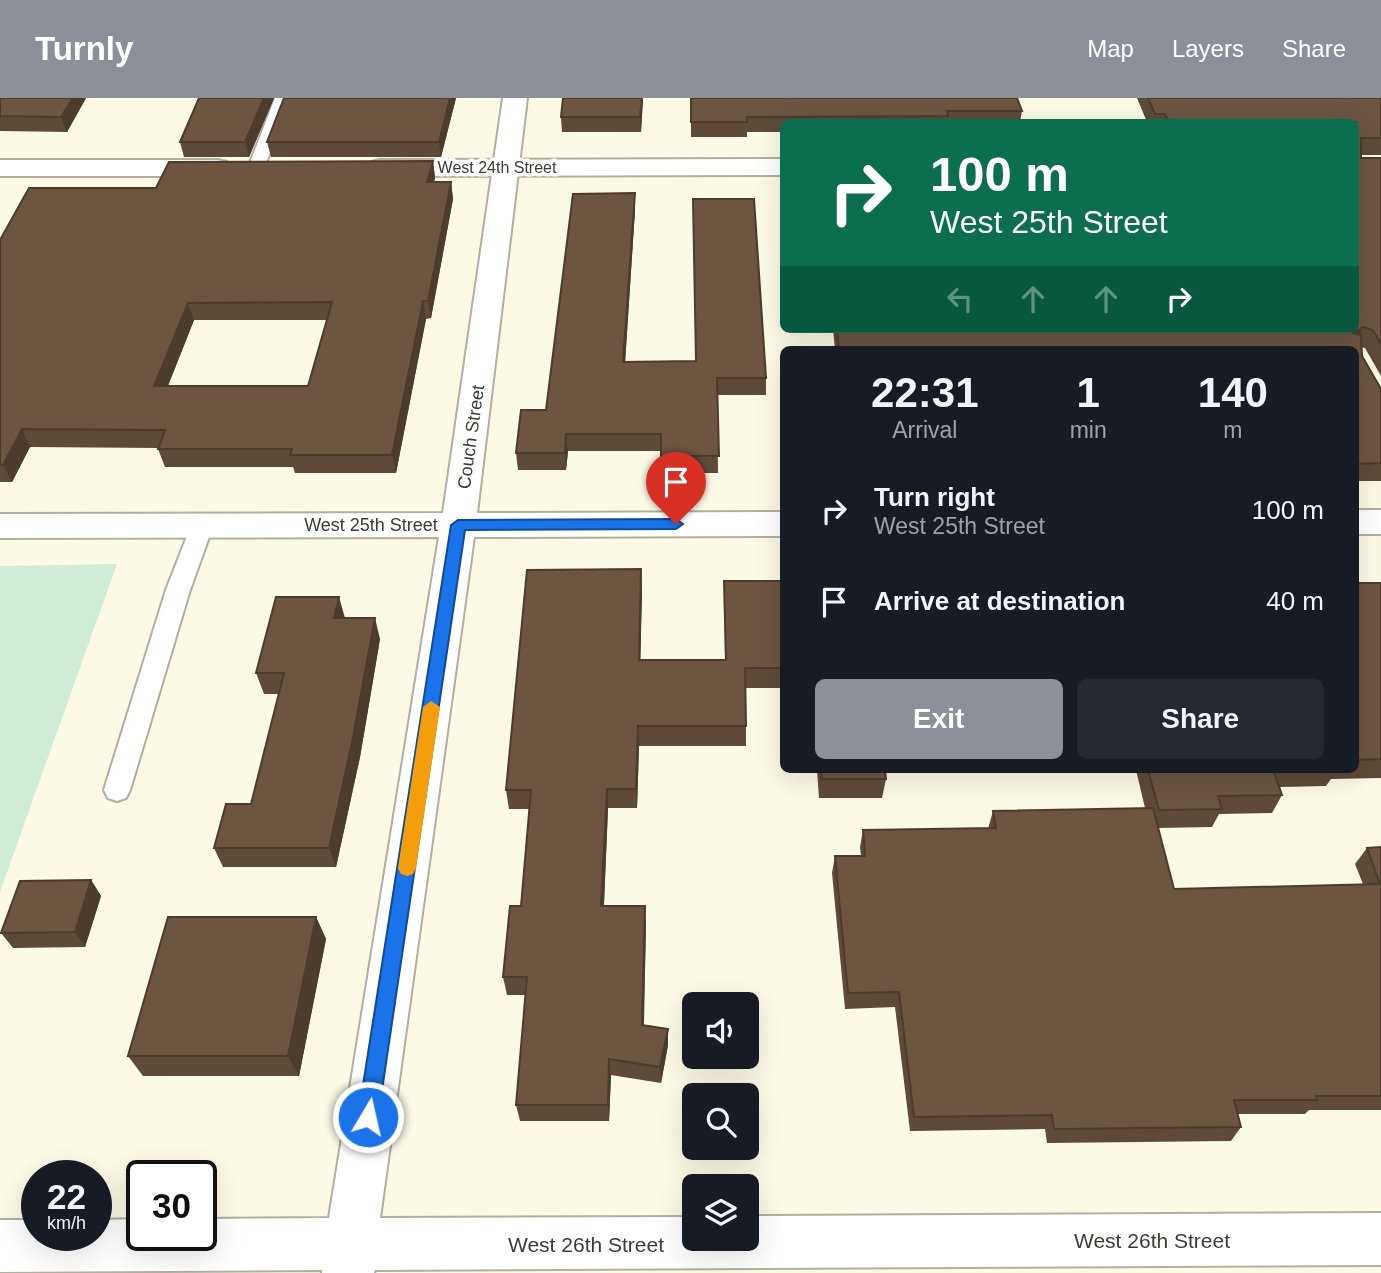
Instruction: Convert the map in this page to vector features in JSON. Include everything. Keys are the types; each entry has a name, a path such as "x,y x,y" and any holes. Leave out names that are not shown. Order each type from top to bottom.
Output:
{"street":[{"name":"Couch Street","path":"349,1259 458,525 515,98"},
{"name":"West 24th Street","path":"354,168 780,167"},
{"path":"0,168 284,168"},
{"path":"1359,522 1381,522"},
{"name":"West 25th Street","path":"0,526 780,524"},
{"name":"West 26th Street","path":"0,1246 349,1259 630,1258 1381,1239"}],"lane":[{"path":"256,168 282,98"},
{"path":"117,790 178,590 202,526"}],"green space":[{"path":"117,564 0,892 0,566"}],"building":[{"path":"0,98 73,98 61,117 0,116"},
{"path":"199,98 264,98 245,142 180,142"},
{"path":"284,98 450,98 439,142 267,142"},
{"path":"563,98 642,98 640,117 561,117"},
{"path":"691,98 1017,98 1022,111 947,111 948,116 747,117 747,122 691,122"},
{"path":"1148,98 1381,98 1381,138 1361,138 1361,158 1381,158 1381,344 1373,330 1363,327 1359,329 1359,119 1168,119 1165,114 1155,114"},
{"path":"433,161 427,182 451,182 428,301 423,301 392,455 290,455 292,449 158,449 165,430 22,429 3,465 0,465 0,240 29,188 156,188 169,162","holes":["332,302 308,386 154,386 188,303"]},
{"path":"635,193 623,362 696,361 693,199 754,199 766,378 717,378 719,456 661,456 661,434 566,434 565,453 516,453 521,410 546,410 573,194"},
{"path":"837,333 1353,333 1361,335 1362,356 1381,389 1381,463 1359,464 1359,346 839,346"},
{"path":"641,569 639,660 726,660 724,581 780,581 780,668 745,668 746,726 638,726 636,789 607,789 601,906 645,906 642,1025 668,1029 660,1067 609,1059 608,1105 516,1105 527,977 503,977 510,906 521,906 531,790 506,790 527,570"},
{"path":"1359,583 1381,583 1381,759 1359,760"},
{"path":"276,597 339,597 334,618 375,618 329,848 214,848 226,804 251,804 284,673 256,673"},
{"path":"821,773 885,773 886,779 822,779"},
{"path":"1149,773 1274,773 1282,795 1218,796 1222,809 1159,810"},
{"path":"1153,808 1174,889 1380,884 1367,848 1381,847 1381,1096 1316,1096 1317,1100 1234,1100 1241,1127 1054,1129 1052,1115 914,1117 899,992 848,993 835,856 865,856 863,830 996,828 993,811"},
{"path":"91,880 75,932 1,933 20,881"},
{"path":"168,917 316,917 288,1056 128,1056"}],"slow traffic":[{"path":"407,868 431,707"}],"route":[{"path":"368,1117 458,525 676,524"}]}
